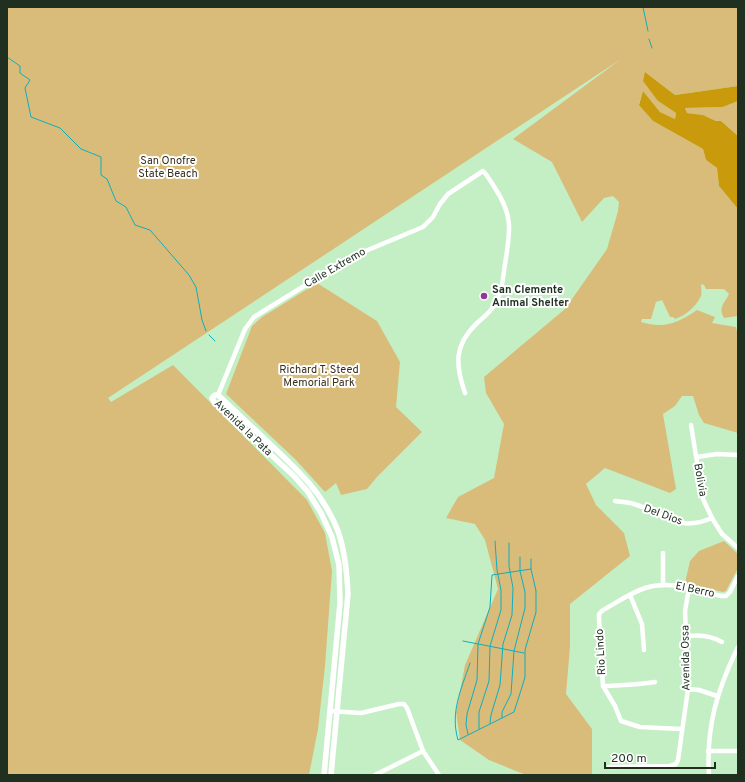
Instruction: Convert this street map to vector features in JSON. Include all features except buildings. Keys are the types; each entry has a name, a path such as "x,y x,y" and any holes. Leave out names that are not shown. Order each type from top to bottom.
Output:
{"main road":[{"name":"Avenida la Pata","path":"324,775 340,603 339,564 332,537 322,513 308,492 294,476 212,400 213,396 218,395 299,471 320,496 338,532 344,555 348,594 331,775"}],"street":[{"name":"Calle Extremo","path":"218,395 245,329 254,317 355,255 423,227 434,217 440,204 448,194 483,170 503,200 508,212 510,234 501,291 497,301 487,314 467,333 461,344 458,360 459,376 465,392"},
{"name":"Bolivia","path":"692,425 703,499 722,534 738,548"},
{"path":"696,457 717,454 738,456"},
{"name":"Del Dios","path":"615,501 634,504 684,524 700,523 712,518"},
{"path":"663,554 663,585"},
{"name":"El Berro","path":"599,614 603,610 644,588 663,585 677,585 726,596 738,578"},
{"name":"Avenida Ossa","path":"608,767 670,766 676,764 678,760 681,729 688,689 685,611 689,588"},
{"path":"630,595 642,624 644,650"},
{"name":"Rio Lindo","path":"599,614 598,618 603,686 615,706 621,721 640,727 681,729"},
{"path":"685,637 692,635 712,637 722,642"},
{"path":"709,775 708,751 711,724 717,696 738,647"},
{"path":"603,686 624,684 638,685 655,682"},
{"path":"688,689 699,690 717,696"},
{"path":"330,711 365,713 404,704 424,751 439,775"},
{"path":"375,775 424,751"},
{"path":"708,751 738,751"}],"green space":[{"name":"San Onofre State Beach","path":"7,7 738,7 738,86 675,95 645,72 658,101 676,113 675,119 660,112 643,91 639,104 653,121 703,149 706,160 717,168 719,186 738,209 738,316 724,318 722,308 729,294 724,289 706,289 704,285 701,284 701,295 699,300 683,316 675,319 670,317 662,300 656,302 651,319 642,319 641,322 657,325 670,324 697,310 715,317 712,323 736,327 738,336 738,433 704,423 699,415 693,396 682,396 675,406 663,414 676,489 670,493 605,468 586,484 596,505 624,533 630,556 570,604 570,647 566,694 592,729 592,775 526,775 489,760 460,740 456,712 465,665 498,589 485,540 475,524 446,518 458,497 494,478 504,424 486,393 484,377 565,309 607,249 618,211 619,202 613,196 604,198 582,222 552,162 513,139 621,59 108,398 111,402 173,365 307,500 325,533 332,571 325,666 318,729 309,775 7,775"},
{"path":"738,101 738,136 721,121 716,121 703,115 687,113 685,108 723,107"},
{"name":"Richard T. Steed Memorial Park","path":"317,283 377,321 400,362 396,407 422,432 367,489 341,495 336,483 325,492 295,459 226,394 252,326 262,317"},
{"path":"724,541 738,554 738,568 726,591 723,592 685,583 690,561 699,551"}],"shaded area":[{"path":"645,72 675,95 738,86 738,101 723,107 685,108 687,113 703,115 716,121 721,121 738,136 738,209 719,186 717,168 706,160 703,149 653,121 639,105 643,91 660,112 675,119 676,113 658,101 643,81"}],"waterway":[{"path":"643,7 648,31"},
{"path":"649,39 652,48"},
{"path":"7,57 20,66 20,73 30,80 25,88 31,117 60,128 81,149 101,157 101,175 107,179 116,201 126,207 135,225 150,230 189,275 196,287 202,320 206,331"},
{"path":"209,335 215,341"},
{"path":"479,729 479,712 489,681 490,646 501,610 501,590 497,570 495,541"},
{"path":"490,723 500,685 503,644 512,615 513,588 509,566 509,543"},
{"path":"502,718 502,712 511,694 514,651 525,608 525,592 520,571 520,557"},
{"path":"468,734 466,725 467,714 477,680 478,644 490,607 492,575 531,569 531,559"},
{"path":"470,663 460,692 456,710 455,720 458,740 514,712 525,677 525,650 536,612 536,591 531,569"},
{"path":"463,641 524,653"}],"place":[{"name":"San Clemente Animal Shelter","path":"484,296"}]}
